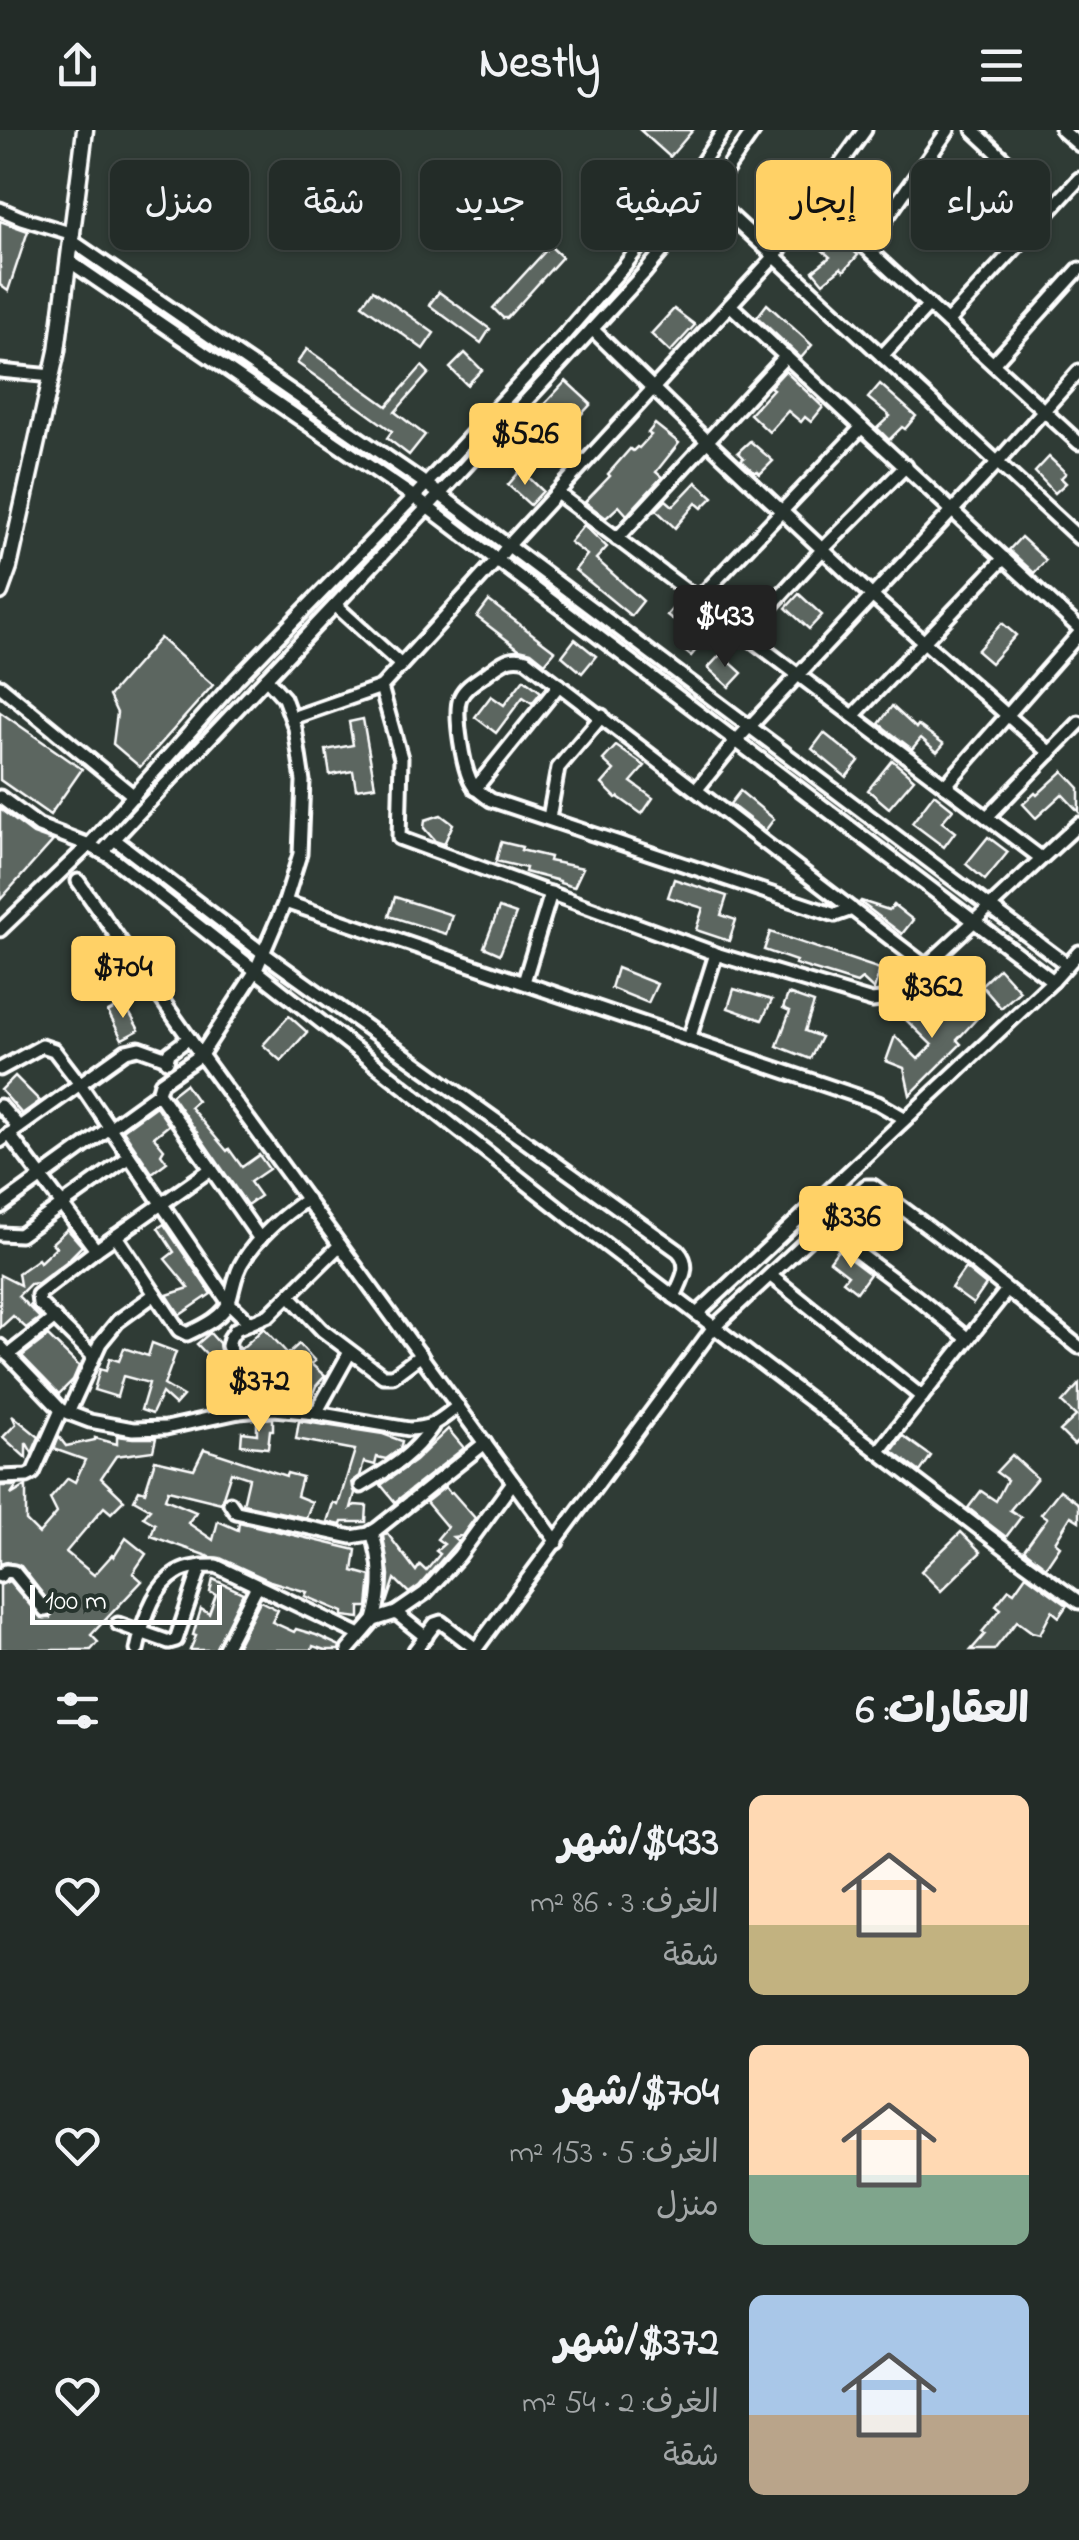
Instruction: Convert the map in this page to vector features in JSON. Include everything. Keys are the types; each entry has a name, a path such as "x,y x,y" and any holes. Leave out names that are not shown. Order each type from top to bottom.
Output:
{"street":[{"path":"0,592 52,376 85,130"},
{"path":"704,160 724,130"},
{"path":"733,160 754,130"},
{"path":"844,160 865,130"},
{"path":"891,211 948,130"},
{"path":"972,130 1054,206"},
{"path":"1062,130 1079,145"},
{"path":"947,322 1079,179"},
{"path":"0,209 72,237 426,484 1066,964"},
{"path":"736,220 1079,538"},
{"path":"0,930 89,845 236,680 414,497 637,250"},
{"path":"102,852 428,507 663,250"},
{"path":"292,718 381,687 779,250"},
{"path":"869,250 1079,443"},
{"path":"70,261 428,507 1052,980"},
{"path":"992,364 1079,269"},
{"path":"730,305 1079,631 946,786"},
{"path":"882,356 929,305"},
{"path":"592,329 872,596 1050,753"},
{"path":"617,538 786,356"},
{"path":"697,789 736,741 1079,371"},
{"path":"0,372 52,376"},
{"path":"698,599 862,427"},
{"path":"744,634 906,466"},
{"path":"556,493 1042,858"},
{"path":"853,716 1004,558"},
{"path":"335,605 401,665"},
{"path":"270,645 284,659"},
{"path":"852,909 836,914 491,800 475,788 467,774 457,712 464,692 507,660 526,660 602,716 926,966"},
{"path":"0,1207 158,1094 161,1083 201,1054 256,972 300,854 303,782 292,718 284,698 266,678"},
{"path":"236,680 252,694"},
{"path":"475,788 559,684"},
{"path":"0,686 134,796"},
{"path":"381,687 401,758 399,838 716,954 872,1001 889,999 1079,824"},
{"path":"549,818 558,768 602,716"},
{"path":"987,817 1079,723"},
{"path":"0,797 39,826 102,852 714,1328 1079,1602"},
{"path":"114,840 263,953 678,1251 686,1266 674,1297"},
{"path":"78,880 557,1542"},
{"path":"524,982 551,893"},
{"path":"284,902 878,1103 904,1118"},
{"path":"697,1314 1079,952"},
{"path":"689,1039 716,954"},
{"path":"175,1073 167,1062 169,1053 189,1038"},
{"path":"0,1069 39,1048 49,1046 54,1050 229,1303 250,1323"},
{"path":"10,1134 130,1049 139,1048 167,1058"},
{"path":"158,1094 260,1239"},
{"path":"0,1106 10,1134 96,1250"},
{"path":"0,1234 20,1235 129,1157"},
{"path":"93,1356 39,1303 38,1295 211,1170"},
{"path":"416,1650 434,1624 444,1622 476,1649 714,1328 866,1186 873,1186 1079,1347"},
{"path":"116,1236 179,1330 188,1334 222,1313 229,1303 237,1272 260,1239 307,1200"},
{"path":"822,1226 968,1339"},
{"path":"240,1412 244,1380 228,1341 236,1329 269,1315 340,1245"},
{"path":"771,1276 922,1398"},
{"path":"878,1452 1007,1290"},
{"path":"0,1477 34,1472 100,1343 118,1322 155,1294"},
{"path":"288,1296 322,1330 386,1377 421,1355"},
{"path":"55,1318 4,1351 64,1411 90,1421 133,1429 166,1428 274,1408 409,1429 432,1427"},
{"path":"316,1413 350,1352"},
{"path":"361,1486 406,1458 432,1427 458,1406"},
{"path":"230,1503 236,1512 352,1537 372,1532 485,1443"},
{"path":"348,1650 374,1620 396,1613 443,1575 513,1482"},
{"path":"372,1532 381,1576 374,1620"},
{"path":"137,1650 160,1588 181,1570 201,1566 216,1566 360,1635"},
{"path":"118,1624 169,1642 178,1638 201,1566"},
{"path":"0,1576 14,1572 45,1610"},
{"path":"224,1650 257,1586"},
{"path":"396,1613 426,1637"}],"building":[{"path":"640,130 693,130 670,157"},
{"path":"0,221 28,231 8,291 0,285"},
{"path":"546,250 554,250 562,257 507,318 493,308"},
{"path":"822,250 853,250 858,255 844,271 841,268 823,283 813,271 830,257"},
{"path":"373,290 434,333 423,349 362,305"},
{"path":"439,292 490,329 481,343 429,305"},
{"path":"767,304 812,345 801,358 757,317"},
{"path":"674,309 695,325 670,352 651,334"},
{"path":"307,349 387,406 422,366 429,373 395,412 425,435 409,455 387,438 392,431 297,363"},
{"path":"465,353 482,370 467,385 450,368"},
{"path":"785,371 823,407 811,422 805,417 801,422 788,411 769,432 750,414"},
{"path":"566,381 591,404 565,432 540,409"},
{"path":"880,384 916,416 889,440 877,428 890,416 868,398"},
{"path":"655,424 679,443 656,472 662,477 627,515 619,506 606,518 585,502 630,449 639,448 651,435 648,433"},
{"path":"750,441 773,461 760,474 741,460 744,458 738,452"},
{"path":"1049,457 1066,473 1061,478 1066,483 1055,493 1035,472"},
{"path":"521,470 543,491 530,505 508,485"},
{"path":"696,482 713,497 702,508 696,503 675,528 656,510 666,500 673,506"},
{"path":"584,525 607,547 596,559 643,601 631,616 575,570 587,555 570,542"},
{"path":"1021,537 1046,560 1034,573 1009,550"},
{"path":"799,594 822,615 809,629 786,608"},
{"path":"489,601 555,651 545,663 477,617"},
{"path":"679,601 714,628 691,656 677,645 688,632 667,615"},
{"path":"1002,623 1016,635 991,663 977,651"},
{"path":"160,638 213,685 140,767 113,744 117,713 109,696"},
{"path":"575,639 596,656 582,673 562,656"},
{"path":"721,654 742,673 729,687 708,668"},
{"path":"524,679 541,692 532,703 523,697 496,733 475,717 491,696 504,705"},
{"path":"892,706 916,728 918,725 944,744 937,752 921,738 912,749 879,724"},
{"path":"0,712 82,769 50,815 0,780"},
{"path":"363,719 375,786 356,789 353,771 330,775 326,750 353,745 349,722"},
{"path":"824,733 859,761 846,777 812,749"},
{"path":"616,746 645,766 631,782 653,798 642,814 602,784 614,770 603,760"},
{"path":"892,760 914,779 889,808 868,790"},
{"path":"1063,771 1079,788 1079,812 1062,794 1036,818 1023,804"},
{"path":"740,791 774,819 765,831 730,804"},
{"path":"934,794 953,809 942,822 955,832 944,847 912,823"},
{"path":"0,809 33,834 53,841 0,900"},
{"path":"441,815 453,824 444,844 435,841 424,828 425,820"},
{"path":"988,837 1008,852 985,880 966,864"},
{"path":"501,842 550,857 549,861 583,868 574,887 525,872 526,868 496,861"},
{"path":"674,879 727,896 721,915 736,920 729,941 696,930 703,908 668,897"},
{"path":"395,897 452,915 446,934 389,916"},
{"path":"861,901 889,910 894,905 913,920 902,934"},
{"path":"499,908 516,914 500,954 484,947"},
{"path":"770,932 880,969 874,990 862,979 857,983 764,950"},
{"path":"617,968 657,984 648,1003 611,988"},
{"path":"999,968 1020,991 1001,1008 981,985"},
{"path":"734,989 772,1000 762,1020 728,1008"},
{"path":"788,994 814,1003 805,1031 821,1037 810,1059 777,1046 790,1011 783,1008"},
{"path":"964,997 981,1014 957,1040 961,1044 910,1095 904,1068 886,1061 895,1036 918,1059 932,1045 904,1018 918,1003 939,1023"},
{"path":"124,1003 139,1030 122,1039 108,1012"},
{"path":"289,1016 307,1032 281,1061 263,1045"},
{"path":"15,1076 40,1101 22,1114 1,1090"},
{"path":"185,1084 197,1101 190,1107 242,1167 259,1155 269,1169 250,1182 260,1196 247,1205 171,1095"},
{"path":"156,1106 169,1125 154,1137 164,1149 161,1154 167,1162 152,1173 123,1130"},
{"path":"164,1224 211,1294 180,1315 167,1295 189,1288 165,1259 174,1252 158,1228"},
{"path":"67,1229 82,1246 18,1296 40,1318 26,1328 13,1316 0,1328 0,1275 20,1285 18,1273 38,1259 40,1262"},
{"path":"838,1250 870,1274 857,1292 843,1281 848,1275 830,1261"},
{"path":"965,1268 986,1285 973,1304 951,1288"},
{"path":"264,1328 288,1354 299,1344 315,1361 311,1364 325,1376 309,1403 273,1400 279,1379 261,1363 249,1369 238,1345 241,1349"},
{"path":"210,1333 219,1343 231,1373 214,1382 209,1372 218,1366 197,1344"},
{"path":"48,1336 79,1366 73,1380 59,1394 22,1356"},
{"path":"152,1343 176,1352 164,1385 183,1396 175,1405 162,1393 152,1414 141,1410 149,1383 123,1376 117,1397 94,1390 100,1369 106,1371 110,1358 119,1361 124,1348 148,1356"},
{"path":"1079,1384 1079,1440 1074,1445 1060,1431 1076,1416 1062,1403"},
{"path":"12,1415 39,1437 32,1453 26,1442 26,1458 3,1437 16,1424"},
{"path":"273,1418 268,1448 241,1445 242,1432 257,1434 257,1420"},
{"path":"299,1421 383,1434 402,1441 400,1449 386,1459 377,1457 375,1465 364,1462 360,1476 352,1482 355,1493 351,1508 367,1506 366,1522 327,1522 333,1503 338,1505 355,1450 296,1439"},
{"path":"448,1429 464,1448 395,1502 381,1485 415,1461"},
{"path":"117,1436 156,1438 153,1451 116,1456 101,1478 124,1500 111,1513 104,1507 66,1552 94,1575 114,1557 126,1538 146,1554 133,1573 142,1581 91,1635 98,1642 91,1650 0,1650 0,1585 9,1581 41,1618 50,1618 54,1609 21,1566 0,1564 0,1486 17,1486 11,1495 26,1486 26,1521 39,1534 57,1513 50,1499 68,1478 75,1482 85,1460 54,1449 59,1437 66,1446 95,1438 117,1444"},
{"path":"903,1436 931,1456 920,1472 892,1451"},
{"path":"204,1449 286,1476 287,1473 302,1477 297,1496 312,1502 306,1518 243,1504 249,1478 231,1472 221,1503 168,1490 165,1499 196,1512 188,1523 213,1540 218,1521 238,1530 239,1522 356,1550 353,1571 371,1576 368,1607 360,1607 360,1618 343,1616 343,1612 305,1596 307,1592 151,1536 155,1524 143,1517 150,1509 134,1500 139,1490 145,1492 155,1460 194,1469"},
{"path":"1012,1455 1037,1478 1010,1510 1021,1517 1006,1537 968,1508 981,1491 996,1501 1007,1480 996,1472"},
{"path":"445,1487 475,1518 462,1536 453,1537 458,1541 419,1586 409,1593 395,1579 387,1603 389,1575 383,1536 387,1533 416,1571 420,1565 426,1571 440,1554 436,1551 444,1544 437,1539 447,1527 426,1502"},
{"path":"1060,1490 1079,1504 1079,1521 1071,1516 1055,1542 1060,1546 1046,1567 1024,1550 1047,1518 1041,1514"},
{"path":"961,1532 981,1552 941,1591 921,1571"},
{"path":"1026,1575 1067,1605 1059,1617 1052,1611 1040,1634 1017,1621 994,1650 971,1650 1001,1609 996,1605 1009,1589 1014,1592"},
{"path":"213,1579 243,1593 215,1650 190,1650 201,1609 209,1614 216,1595 210,1592"},
{"path":"260,1601 278,1610 272,1622 294,1632 296,1629 316,1635 340,1646 339,1650 313,1646 312,1650 235,1650"}]}
